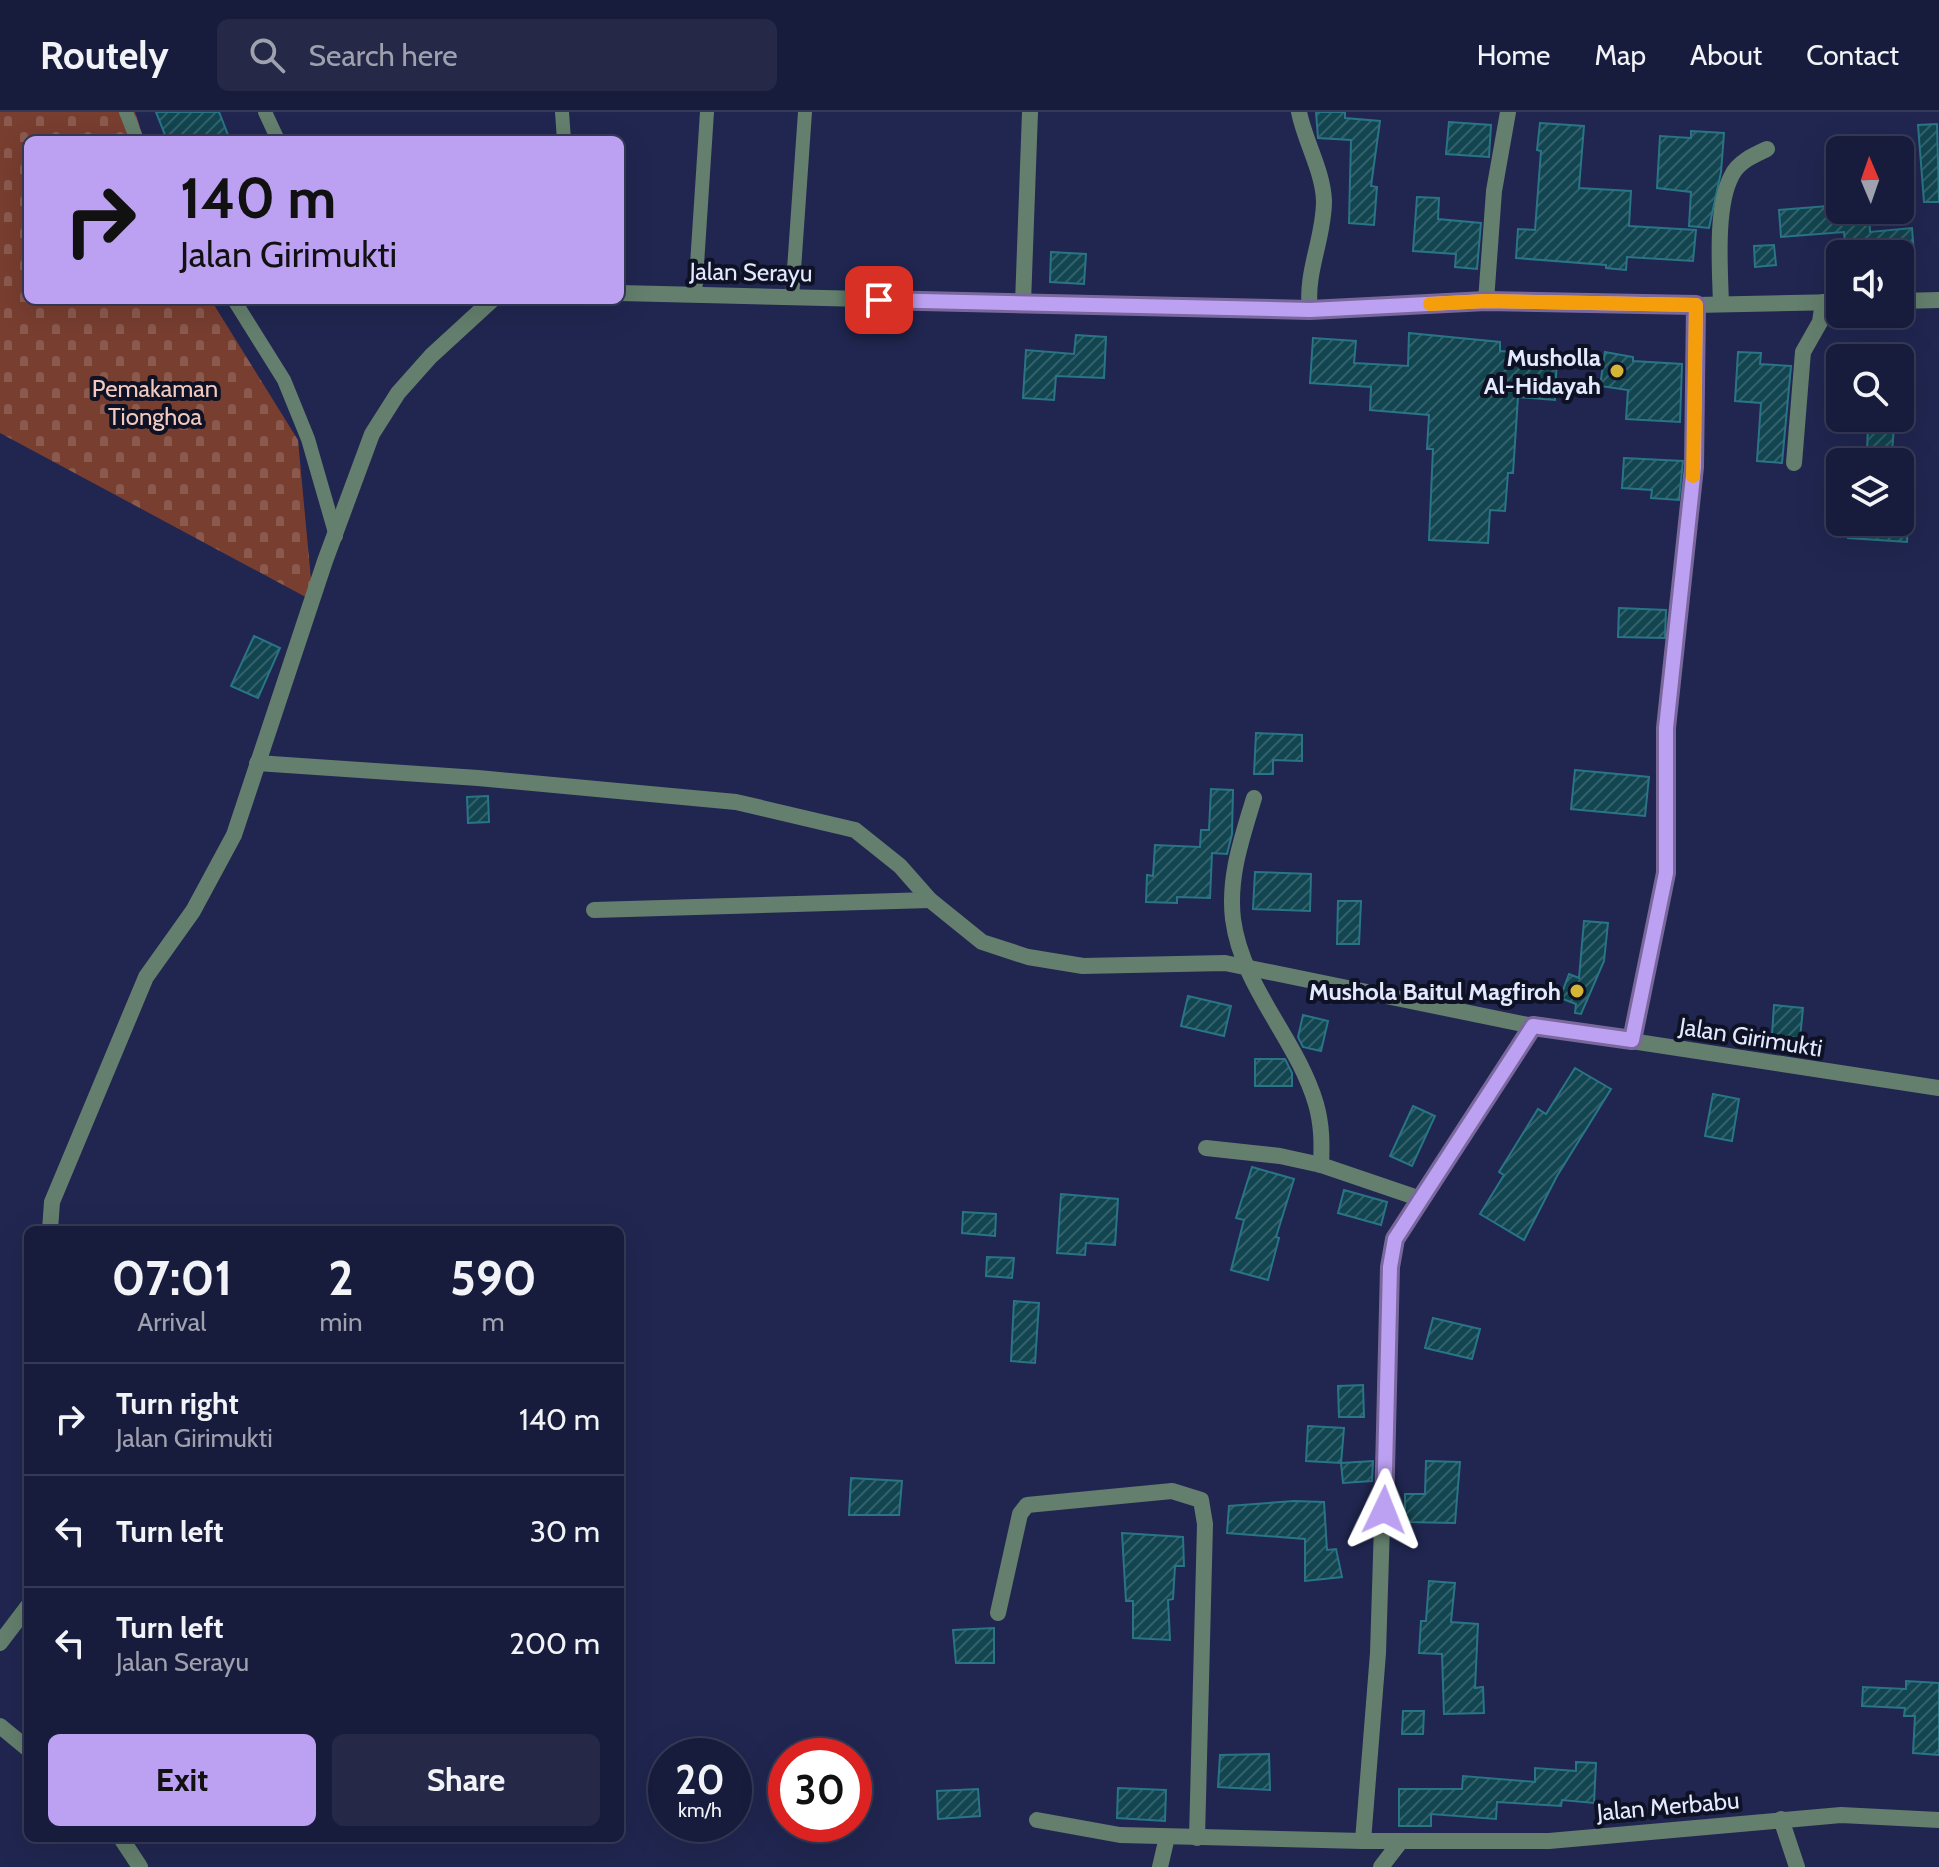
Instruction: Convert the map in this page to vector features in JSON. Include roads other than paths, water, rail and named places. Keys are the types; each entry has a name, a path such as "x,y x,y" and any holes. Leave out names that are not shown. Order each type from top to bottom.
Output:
{"street":[{"path":"1023,303 1030,112"},
{"path":"1299,112 1323,187 1324,206 1308,293 1310,310"},
{"path":"1486,301 1494,191 1508,112"},
{"path":"1721,304 1723,211 1730,177 1747,159 1767,149"},
{"name":"Jalan Serayu","path":"624,293 1310,310 1486,301 1696,305 1823,302"},
{"path":"1914,301 1939,300"},
{"path":"1794,463 1803,352 1820,322 1823,302"},
{"path":"50,1226 52,1202 120,1032 146,977 193,911 234,835 336,536 383,415 431,356 488,304"},
{"path":"1632,1040 1666,873 1666,728 1694,467 1696,305"},
{"name":"Jalan Girimukti","path":"257,763 691,797 783,812 855,830 900,866 930,900 982,942 1028,957 1083,966 1225,963 1533,1026 1632,1040 1723,1058 1939,1088"},
{"path":"1254,798 1237,855 1232,889 1233,920 1245,967 1316,1102 1322,1134 1321,1165"},
{"path":"594,910 930,900"},
{"path":"1363,1841 1379,1637 1390,1267 1395,1239 1533,1026"},
{"path":"1206,1148 1280,1156 1321,1165 1421,1199"},
{"path":"998,1613 1020,1514 1027,1505 1172,1491 1201,1500 1205,1524 1197,1838"},
{"path":"0,1643 24,1611"},
{"path":"0,1726 24,1746"},
{"name":"Jalan Merbabu","path":"1037,1820 1084,1831 1167,1837 1549,1841 1841,1815 1939,1820"},
{"path":"1781,1819 1797,1867"},
{"path":"1160,1867 1167,1837"},
{"path":"1381,1867 1401,1841"},
{"path":"124,1842 140,1867"}],"lane":[{"path":"126,112 135,136"},
{"path":"265,112 276,136"},
{"path":"562,112 564,136"},
{"path":"695,295 707,112"},
{"path":"792,298 805,112"},
{"path":"236,304 284,380 308,439 336,536"}],"place":[{"name":"Musholla Al-Hidayah","path":"1617,371"},
{"name":"Mushola Baitul Magfiroh","path":"1577,991"}],"park label":[{"name":"Pemakaman Tionghoa","path":"155,402"}]}
